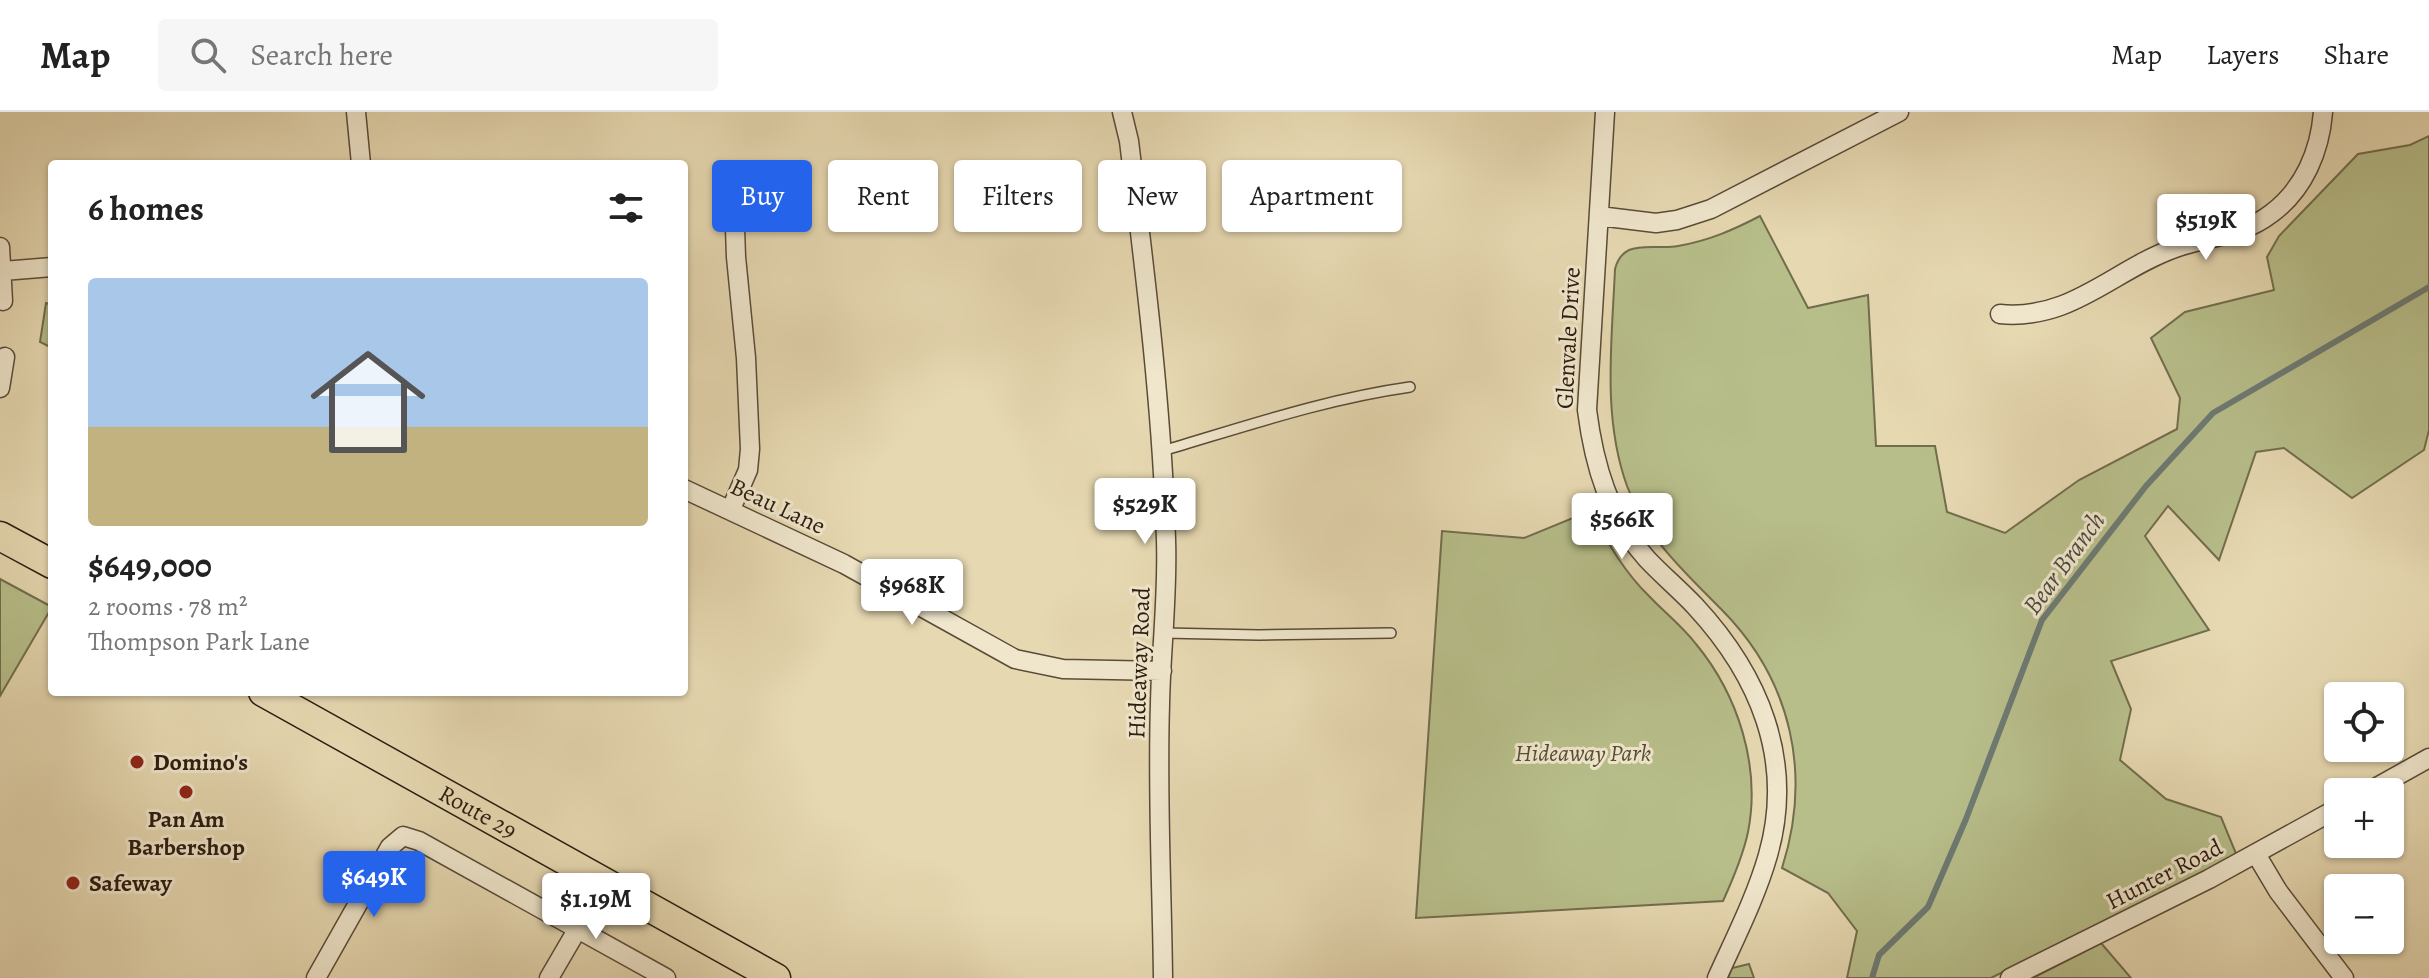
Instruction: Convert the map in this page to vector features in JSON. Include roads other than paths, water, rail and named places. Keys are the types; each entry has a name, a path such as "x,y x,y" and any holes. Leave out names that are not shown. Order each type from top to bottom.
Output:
{"main road":[{"path":"0,536 48,562"},
{"name":"Route 29","path":"270,696 776,978"}],"street":[{"path":"356,112 361,160"},
{"name":"Hideaway Road","path":"1122,112 1129,141 1162,451 1166,542 1159,848 1163,978"},
{"name":"Glenvale Drive","path":"1605,112 1587,410 1600,476 1612,508 1632,541 1713,626 1746,671 1768,724 1774,754 1776,810 1769,853 1717,978"},
{"path":"1599,216 1656,223 1711,209 1899,112"},
{"path":"2000,314 2021,316 2058,308 2172,249 2253,227 2290,196 2305,175 2318,145 2323,112"},
{"path":"731,509 748,470 750,449 735,232"},
{"path":"0,247 3,301"},
{"path":"3,271 48,267"},
{"name":"Beau Lane","path":"688,491 844,564 1015,659 1063,669 1162,671"},
{"path":"2393,778 2429,758"},
{"name":"Hunter Road","path":"2010,978 2256,854 2324,816"},
{"path":"316,978 390,847 403,836 419,841 666,978"},
{"path":"2256,854 2278,891 2344,978"},
{"path":"549,978 605,882"}],"lane":[{"path":"1162,451 1310,408 1410,387"},
{"path":"1164,633 1391,633"}],"waterway":[{"name":"Bear Branch","path":"1872,978 1879,955 1928,907 1966,819 2042,620 2146,486 2213,413 2429,287"}],"place":[{"name":"Domino's","path":"137,762"},
{"name":"Pan Am Barbershop","path":"186,792"},
{"name":"Safeway","path":"73,883"}],"park label":[{"name":"Hideaway Park","path":"1583,753"}]}
